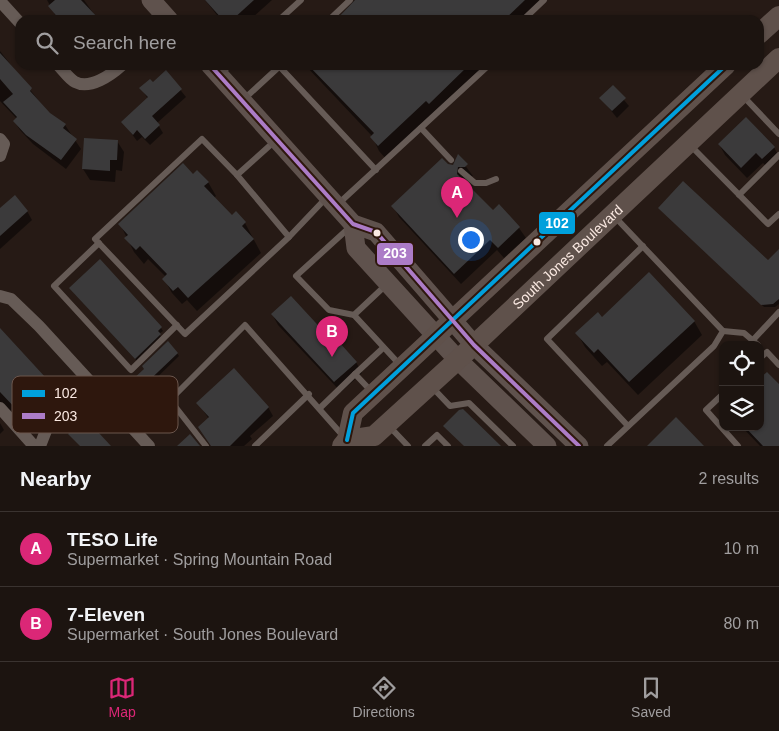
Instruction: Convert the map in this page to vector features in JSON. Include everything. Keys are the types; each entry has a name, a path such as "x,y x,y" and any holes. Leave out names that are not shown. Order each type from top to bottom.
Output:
{"main road":[{"path":"151,0 164,15"},
{"name":"South Jones Boulevard","path":"347,444 374,436 458,360 779,58"},
{"path":"221,70 242,101 353,224 376,232 454,319 474,345 580,446"},
{"path":"347,444 353,413 721,70"},
{"path":"353,224 356,248 458,360 547,446"}],"street":[{"path":"0,2 15,18"},
{"path":"63,70 74,82 84,85 94,84 115,70"},
{"path":"0,139 4,144 0,156"},
{"path":"0,296 11,299 85,376"},
{"path":"0,408 12,421"},
{"path":"22,433 34,446"},
{"path":"40,446 45,433"},
{"path":"137,433 149,446"}],"lane":[{"path":"284,15 301,0"},
{"path":"334,15 350,0"},
{"path":"528,15 544,0"},
{"path":"242,101 276,70"},
{"path":"284,70 376,170"},
{"path":"289,237 237,175 202,138 96,239 186,334 289,237 332,201 376,170 484,70"},
{"path":"740,94 779,134"},
{"path":"421,128 451,160"},
{"path":"237,175 276,139"},
{"path":"688,143 768,224 779,214"},
{"path":"739,195 779,155"},
{"path":"461,171 475,183 486,183 496,179"},
{"path":"613,214 723,331 744,333 753,341"},
{"path":"353,224 296,276 329,310 354,314 402,367"},
{"path":"99,243 54,286 131,370 176,325"},
{"path":"628,426 547,339 643,246"},
{"path":"354,314 388,283"},
{"path":"759,341 779,312"},
{"path":"178,392 245,325 320,407 347,444"},
{"path":"607,446 714,346 723,331"},
{"path":"320,407 383,348"},
{"path":"764,350 779,365"},
{"path":"355,374 373,394"},
{"path":"430,385 450,406 468,403 513,446"},
{"path":"255,446 308,394"},
{"path":"719,398 706,410 719,425"},
{"path":"178,410 206,446"},
{"path":"387,424 408,446"},
{"path":"725,431 738,446"},
{"path":"425,446 437,436 448,446"}],"building":[{"path":"55,0 81,0 95,15 56,15 48,6"},
{"path":"205,0 254,0 238,15 218,15"},
{"path":"355,0 525,0 509,15 341,15"},
{"path":"0,53 32,88 30,91 50,113 66,124 63,128 77,139 61,160 26,135 13,121 17,117 3,102 13,94 0,79"},
{"path":"166,70 182,89 152,116 160,125 145,139 137,130 133,135 121,122 148,97 139,88 150,79 153,82"},
{"path":"313,70 464,70 429,104 426,101 378,146 370,137 374,133"},
{"path":"613,85 626,98 612,111 599,98"},
{"path":"746,117 775,147 762,159 756,153 741,168 718,144"},
{"path":"84,138 118,140 117,160 110,160 110,171 82,169"},
{"path":"458,154 468,164 465,167 458,167 457,174 493,210 499,204 520,227 498,248 490,240 454,274 391,206 442,158 448,164 453,165"},
{"path":"183,163 193,174 197,170 209,182 204,186 232,215 236,211 246,222 242,226 254,239 188,298 178,287 173,291 162,279 167,274 140,246 136,250 124,238 128,235 118,224"},
{"path":"683,181 768,260 779,249 779,299 773,304 761,305 658,208"},
{"path":"15,195 28,211 0,236 0,208"},
{"path":"100,259 162,327 158,331 161,334 135,359 69,288"},
{"path":"649,272 695,321 629,382 598,349 594,353 575,333 598,312 602,317"},
{"path":"291,296 327,335 330,332 357,362 334,382 271,314"},
{"path":"0,328 44,376 12,376 12,405 0,392"},
{"path":"168,341 178,353 154,376 136,376 144,369 142,366"},
{"path":"234,368 269,407 230,446 211,446 198,427 209,417 196,403"},
{"path":"767,372 779,384 779,446 763,446 749,431 764,431 764,375"},
{"path":"463,409 501,446 464,446 443,426 459,410"},
{"path":"676,417 704,446 647,446"},
{"path":"99,433 111,446 80,446 68,434"},
{"path":"190,434 200,446 177,446"}],"transit line":[{"name":"203","path":"214,70 353,224 376,232 474,345 579,446"},
{"name":"102","path":"347,440 353,413 721,70"}],"place":[{"name":"TESO Life","path":"457,218"},
{"name":"7-Eleven","path":"332,357"}]}
